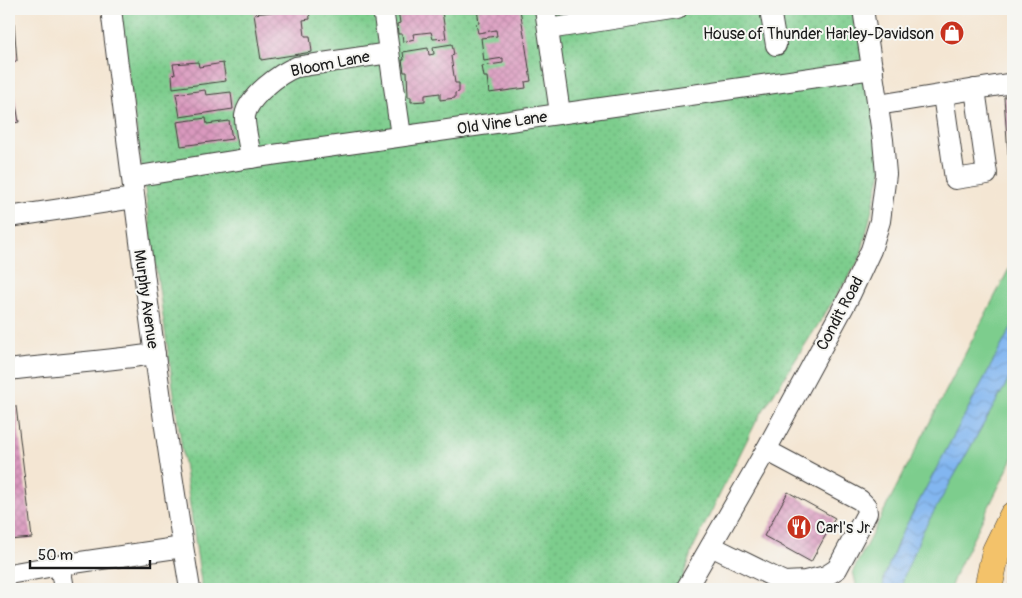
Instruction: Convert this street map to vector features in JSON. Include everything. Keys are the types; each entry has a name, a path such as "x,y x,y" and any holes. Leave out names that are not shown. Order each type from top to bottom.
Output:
{"highway":[{"path":"988,589 996,551 1013,516"}],"street":[{"name":"Murphy Avenue","path":"111,9 155,354 190,589"},
{"name":"Bloom Lane","path":"382,9 402,136"},
{"path":"545,9 560,113"},
{"path":"548,29 677,9"},
{"path":"770,9 776,45"},
{"name":"Condit Road","path":"686,589 766,450 850,295 871,250 880,221 886,174 873,69 863,9"},
{"name":"Bloom Lane","path":"251,158 245,116 251,101 284,71 296,67 389,53"},
{"name":"Old Vine Lane","path":"132,177 251,158 873,69"},
{"path":"878,105 1013,83"},
{"path":"943,94 955,179 987,174 975,89"},
{"path":"9,217 134,198"},
{"path":"9,370 53,364 98,362 155,354"},
{"path":"711,546 784,582 804,581 826,576 837,569 867,513 866,506 860,500 766,450"},
{"path":"9,574 183,547"},
{"path":"60,565 64,589"}],"green space":[{"path":"119,9 856,9 883,164 860,259 757,420 692,550 679,589 202,589"},
{"path":"1013,261 1013,458 955,575 950,589 857,589 853,571"},
{"path":"1013,546 1013,589 1000,589 1007,560"}],"water":[{"path":"1013,324 1013,372 923,531 904,576 901,589 883,589 884,577 900,537"}],"building":[{"path":"309,9 310,19 303,20 305,36 310,36 312,52 261,60 254,14"},
{"path":"394,9 435,9 435,11 442,11 446,38 433,39 431,32 413,34 414,39 403,42 402,34 398,34 397,24 400,23 398,10 395,11"},
{"path":"477,9 520,9 531,81 525,82 526,88 489,93 487,77 484,77 482,66 503,63 503,58 484,61 481,38 497,36 496,30 478,33 476,24 479,23"},
{"path":"14,22 17,61 9,62 9,23"},
{"path":"452,44 454,55 451,56 455,83 459,83 459,92 455,93 455,98 440,100 440,93 425,95 425,101 411,102 411,97 408,97 407,72 404,72 402,60 404,60 403,52 428,48 429,55 434,54 433,47"},
{"path":"198,62 199,67 223,63 226,81 173,88 172,75 175,74 173,64"},
{"path":"12,81 19,122 9,124 9,82"},
{"path":"205,90 206,95 231,92 233,109 180,117 176,94"},
{"path":"1013,96 1013,153 1008,154 1004,97"},
{"path":"206,118 207,124 229,121 232,139 181,146 177,122"},
{"path":"16,406 32,538 9,540 9,407"},
{"name":"Carl's Jr.","path":"788,492 835,518 811,562 764,536"}],"place":[{"name":"House of Thunder Harley-Davidson","path":"952,33"},
{"name":"Carl's Jr.","path":"799,527"}]}
